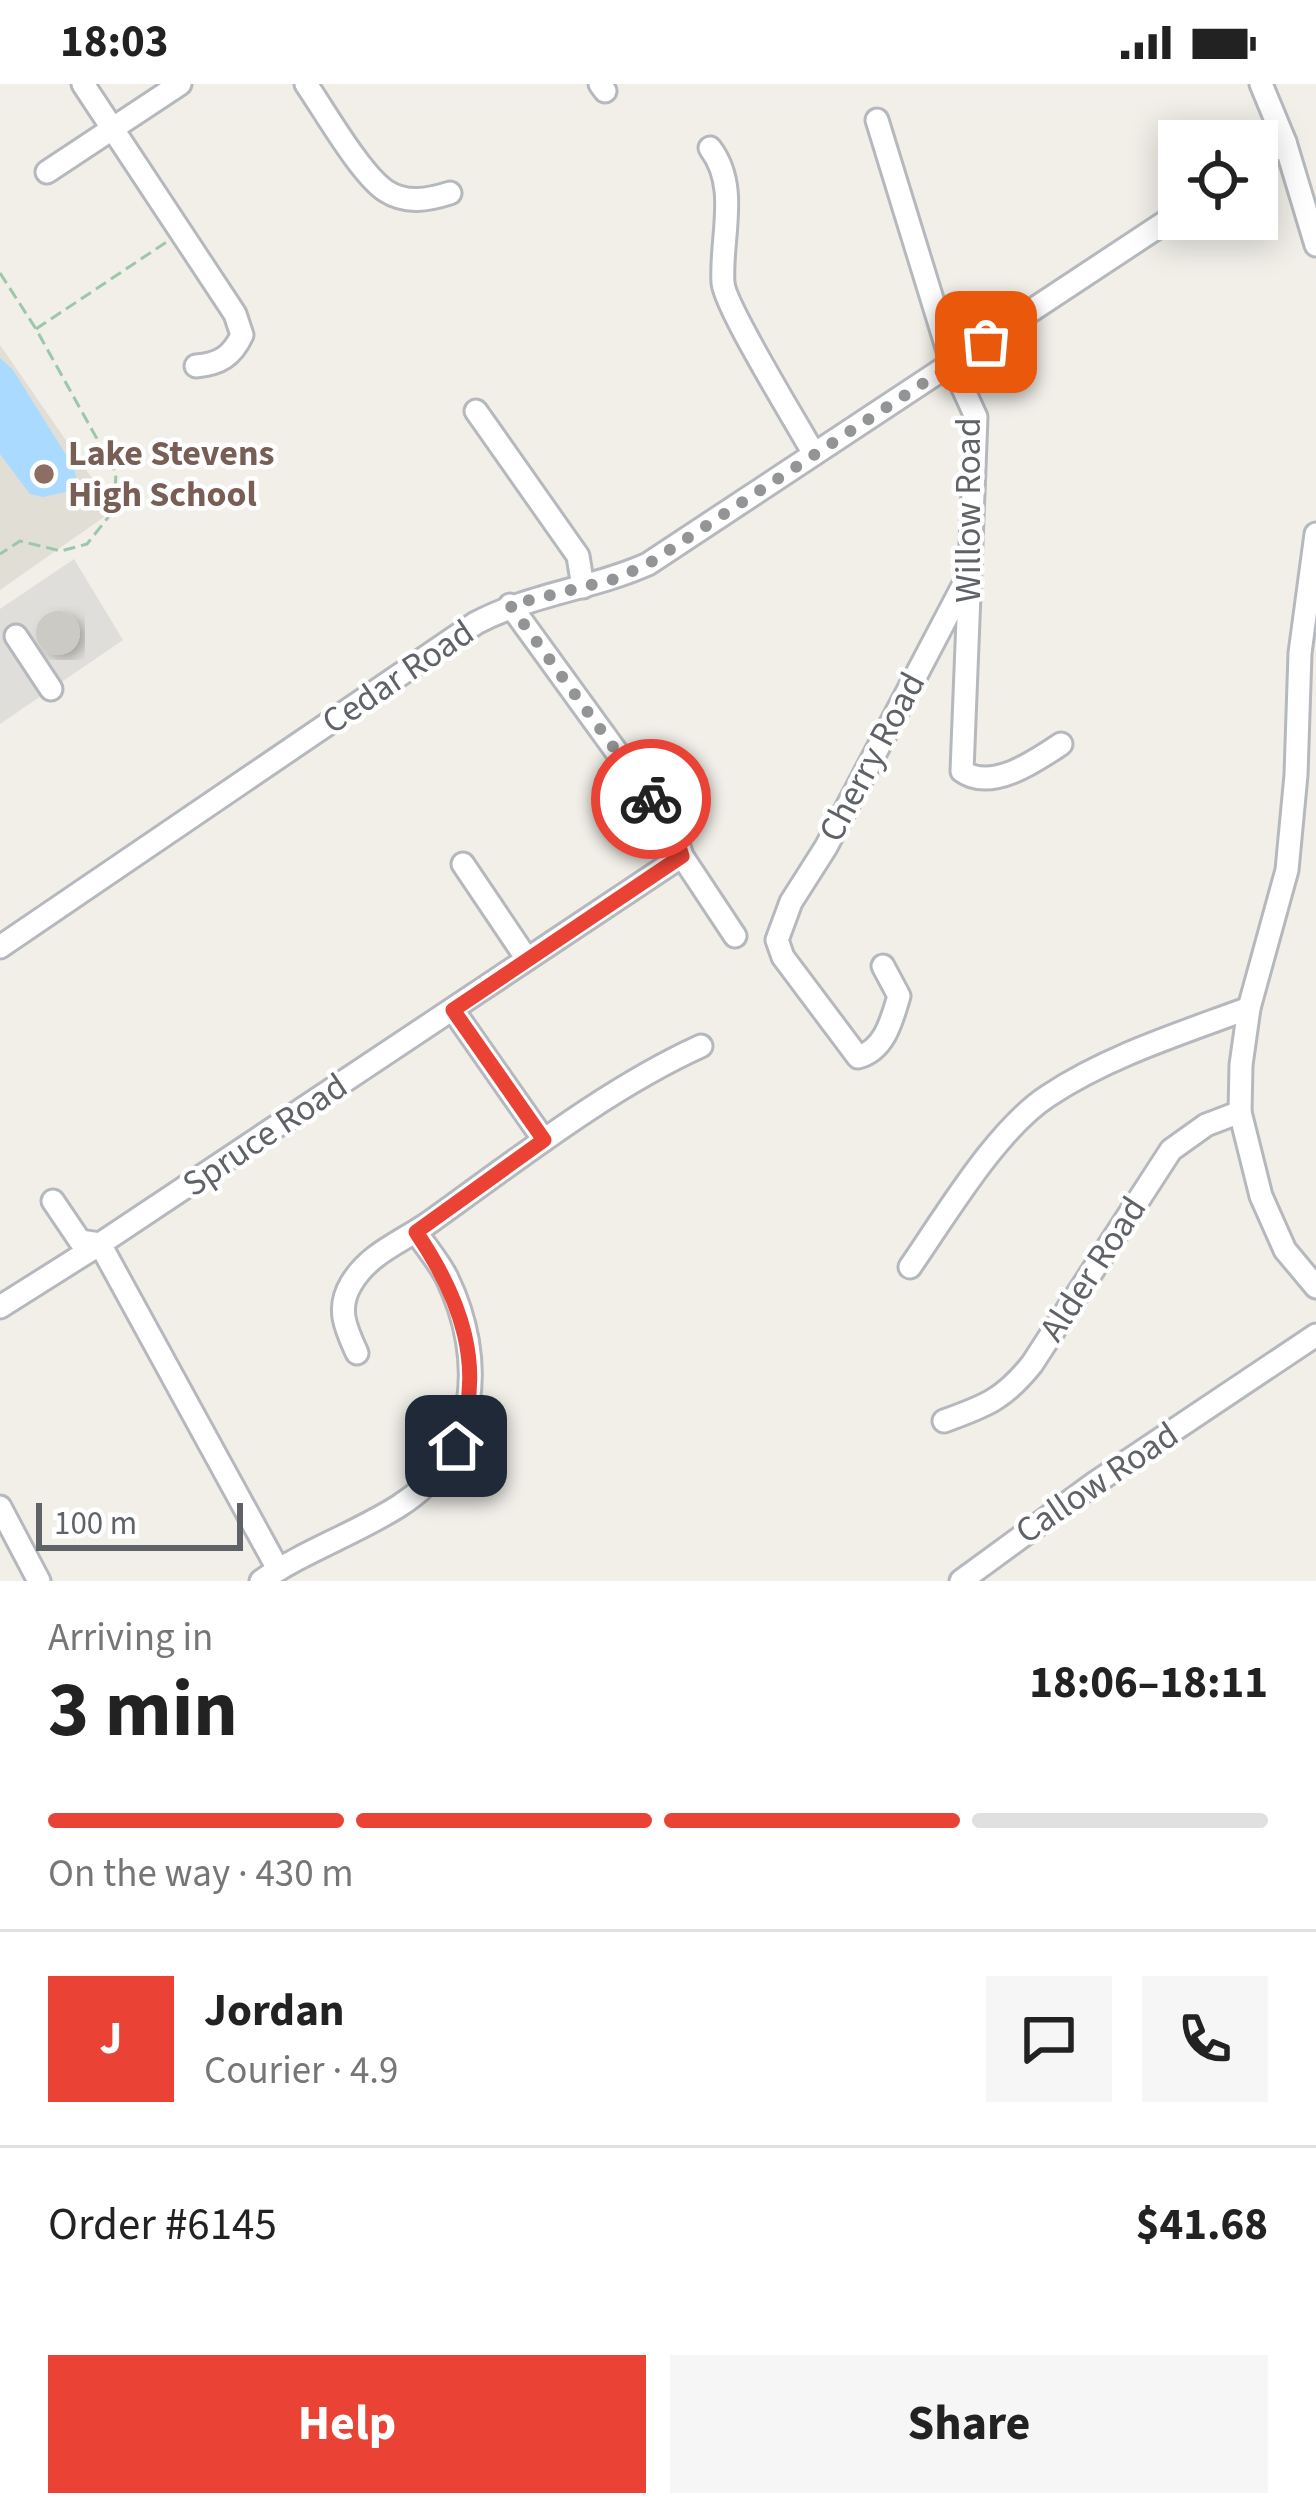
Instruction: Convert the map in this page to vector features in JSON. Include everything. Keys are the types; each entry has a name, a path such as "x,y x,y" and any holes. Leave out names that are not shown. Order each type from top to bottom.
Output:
{"street":[{"path":"83,84 235,314 242,334 230,354 220,362 196,365"},
{"path":"47,172 180,84"},
{"path":"306,84 383,190 406,200 450,193"},
{"path":"1261,84 1285,142 1316,245"},
{"name":"Willow Road","path":"877,120 952,364 976,417 962,772 971,778 994,777 1017,770 1061,744"},
{"path":"1278,147 1285,142"},
{"path":"710,148 719,159 730,223 723,289 814,454"},
{"name":"Cedar Road","path":"0,947 464,632 510,605 615,579 648,564 1158,227"},
{"path":"476,411 578,556 584,587"},
{"path":"1316,534 1300,653 1287,870 1250,1008 1240,1112 1251,1166 1285,1250 1316,1287"},
{"name":"Cherry Road","path":"884,966 899,996 890,1027 869,1054 858,1057 783,957 777,940 791,902 826,847 969,574"},
{"path":"510,605 674,831 682,856 735,936"},
{"path":"16,636 51,689"},
{"name":"Spruce Road","path":"0,1306 682,856"},
{"path":"463,864 526,959"},
{"path":"910,1267 987,1156 1046,1097 1148,1046 1250,1008"},
{"path":"453,1010 544,1140"},
{"path":"357,1353 342,1320 344,1297 372,1257 416,1232 544,1140 701,1046"},
{"name":"Alder Road","path":"944,1421 988,1406 1010,1391 1171,1150 1206,1125 1240,1112"},
{"path":"52,1201 80,1241 100,1244 269,1575 401,1505 431,1481 456,1446 468,1417 471,1359 446,1277 416,1232"},
{"path":"1274,1222 1316,1270"},
{"name":"Callow Road","path":"961,1581 1075,1496 1316,1335"},
{"name":"Callow Road","path":"1236,1390 1316,1354"},
{"path":"0,1507 39,1581"}],"path":[{"path":"36,329 180,234"},
{"path":"0,273 116,473 114,510 86,544 62,551 20,541 0,554"}],"shaded area":[{"name":"Lake Stevens High School","path":"0,345 114,510 0,590"},
{"path":"74,559 123,640 0,724 0,609"}],"water":[{"path":"0,358 13,370 73,466 77,481 70,491 43,497 30,494 0,454"}],"building":[{"path":"58,611 73,618 80,633 73,648 58,655 43,648 36,633 43,618"}],"way so far":[{"path":"651,799 510,605 615,579 648,564 986,342"}],"place":[{"name":"Lake Stevens High School","path":"44,474"}],"route":[{"path":"456,1446 468,1417 471,1359 446,1277 416,1232 544,1140 453,1010 682,856 674,831 651,799"}]}
